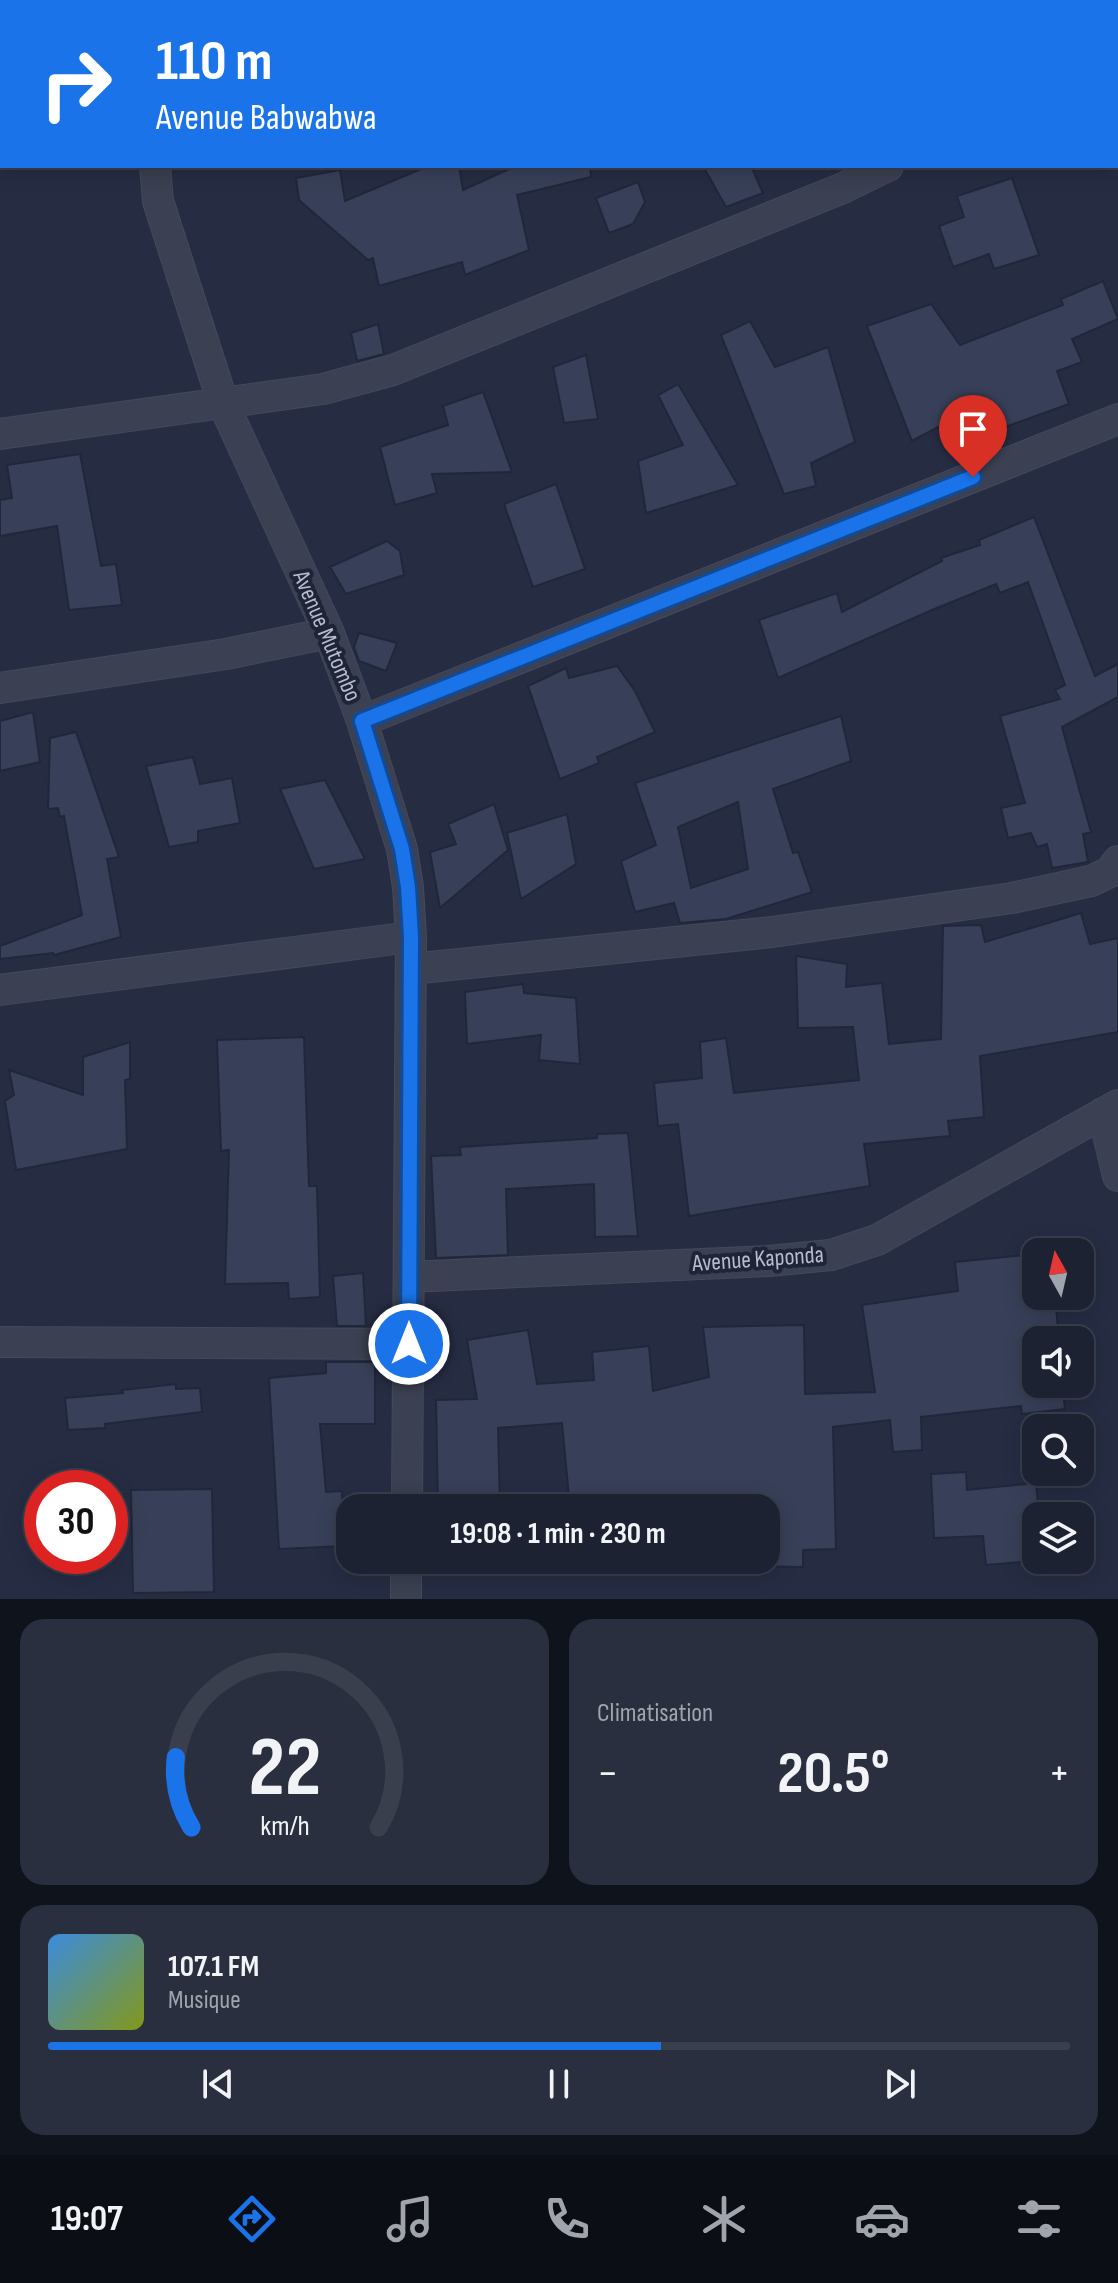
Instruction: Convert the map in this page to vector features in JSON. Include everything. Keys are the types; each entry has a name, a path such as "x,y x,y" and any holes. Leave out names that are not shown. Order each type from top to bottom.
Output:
{"street":[{"name":"Avenue Mutombo","path":"155,168 158,201 223,403 329,633 362,721 402,849 411,937 407,1494"},
{"path":"0,434 323,389 393,370 843,188 884,168"},
{"path":"362,721 1118,419"},
{"path":"0,688 226,654 329,633"},
{"path":"411,969 772,932 1012,898 1091,881 1110,872 1118,861"},
{"path":"0,990 411,937"},
{"path":"1110,1109 1118,1176"},
{"name":"Avenue Kaponda","path":"409,1277 769,1261 831,1255 877,1240 1110,1109"},
{"path":"0,1342 409,1344"},
{"path":"406,1574 406,1599"}],"building":[{"path":"423,168 459,168 463,190 512,168 590,168 591,177 517,195 529,250 465,275 462,262 379,286 373,258 368,260 299,200 296,178 340,170 345,201"},
{"path":"704,168 752,168 763,193 726,207"},
{"path":"1012,178 1039,255 994,269 989,254 953,267 939,226 964,217 957,196"},
{"path":"638,182 645,202 633,224 609,233 596,198"},
{"path":"1103,281 1118,319 1072,339 1082,362 1057,371 1069,404 997,430 994,421 951,446 938,427 912,441 867,326 931,304 960,345 1063,305 1061,299"},
{"path":"750,321 775,367 828,347 855,442 811,463 816,486 784,494 721,335"},
{"path":"378,324 384,354 357,361 351,333"},
{"path":"586,355 598,419 564,423 553,367"},
{"path":"678,384 738,485 646,513 638,461 683,445 658,395"},
{"path":"483,392 512,472 432,474 437,493 395,505 380,447 448,425 443,406"},
{"path":"80,454 101,566 116,564 122,605 69,610 57,526 0,536 0,500 12,498 7,465"},
{"path":"556,484 585,569 533,587 504,504"},
{"path":"1034,517 1095,676 1118,664 1118,697 1062,727 1091,832 1083,834 1088,862 1052,868 1047,844 1037,847 1031,833 1008,838 1001,808 1025,803 1000,716 1060,699 1055,690 1065,685 1028,582 1000,593 996,584 778,678 759,620 837,593 842,612 942,561 941,558 980,545 979,540"},
{"path":"387,541 400,551 404,575 346,594 330,567"},
{"path":"359,633 397,643 386,671 359,661 354,647"},
{"path":"617,666 635,691 655,732 597,757 599,763 560,779 528,686 566,668 569,678"},
{"path":"33,712 40,762 0,771 0,721"},
{"path":"841,716 851,761 773,789 793,853 798,852 812,892 726,919 680,923 674,903 635,912 621,861 656,845 635,783","holes":["738,802 748,869 691,888 678,827"]},
{"path":"76,732 119,857 107,859 121,937 54,955 0,959 0,946 82,915 64,816 60,817 58,808 48,809 50,738"},
{"path":"193,757 200,784 232,778 240,823 198,831 198,842 169,847 146,766"},
{"path":"325,780 365,859 314,869 280,789"},
{"path":"494,804 508,850 440,908 430,852 456,844 448,824"},
{"path":"567,814 576,864 521,899 507,833"},
{"path":"1081,913 1090,944 1118,938 1118,1032 980,1056 984,1117 948,1121 950,1136 864,1144 870,1186 689,1216 678,1124 658,1126 654,1083 702,1078 700,1042 726,1038 734,1093 859,1080 853,1027 798,1028 796,956 847,964 846,987 882,983 889,1044 941,1039 943,926 981,925 985,942"},
{"path":"523,984 524,993 576,998 580,1064 539,1060 541,1035 467,1044 465,992"},
{"path":"304,1037 309,1186 317,1186 320,1297 289,1299 288,1283 225,1284 229,1150 221,1151 217,1040"},
{"path":"130,1042 130,1079 125,1080 127,1149 16,1170 5,1101 14,1095 9,1070 83,1095 83,1057"},
{"path":"628,1133 638,1236 595,1237 594,1184 506,1189 508,1255 436,1258 431,1156 461,1155 460,1147 597,1138 597,1134"},
{"path":"1022,1255 1022,1310 1056,1310 1058,1326 1022,1326 1022,1398 1064,1398 1065,1409 1022,1414 1021,1406 921,1417 922,1450 893,1452 890,1420 833,1427 836,1549 803,1550 803,1567 780,1567 780,1494 569,1494 562,1423 498,1428 500,1494 438,1494 436,1400 477,1399 467,1340 528,1330 537,1384 594,1380 592,1352 649,1346 653,1391 709,1377 703,1327 804,1325 805,1394 875,1392 862,1305 958,1291 955,1262"},
{"path":"363,1273 366,1326 337,1326 333,1276"},
{"path":"326,1362 375,1362 375,1424 320,1424 326,1492 342,1491 342,1494 336,1494 336,1546 279,1549 269,1378 326,1373"},
{"path":"176,1384 176,1389 200,1388 202,1412 105,1424 105,1428 68,1430 65,1398"},
{"path":"966,1472 967,1490 1036,1486 1038,1502 1022,1502 1022,1562 986,1565 983,1536 934,1538 931,1474"},
{"path":"212,1489 214,1592 133,1593 131,1490"}],"route":[{"path":"409,1344 411,937 408,887 402,849 362,721 973,477"}]}
